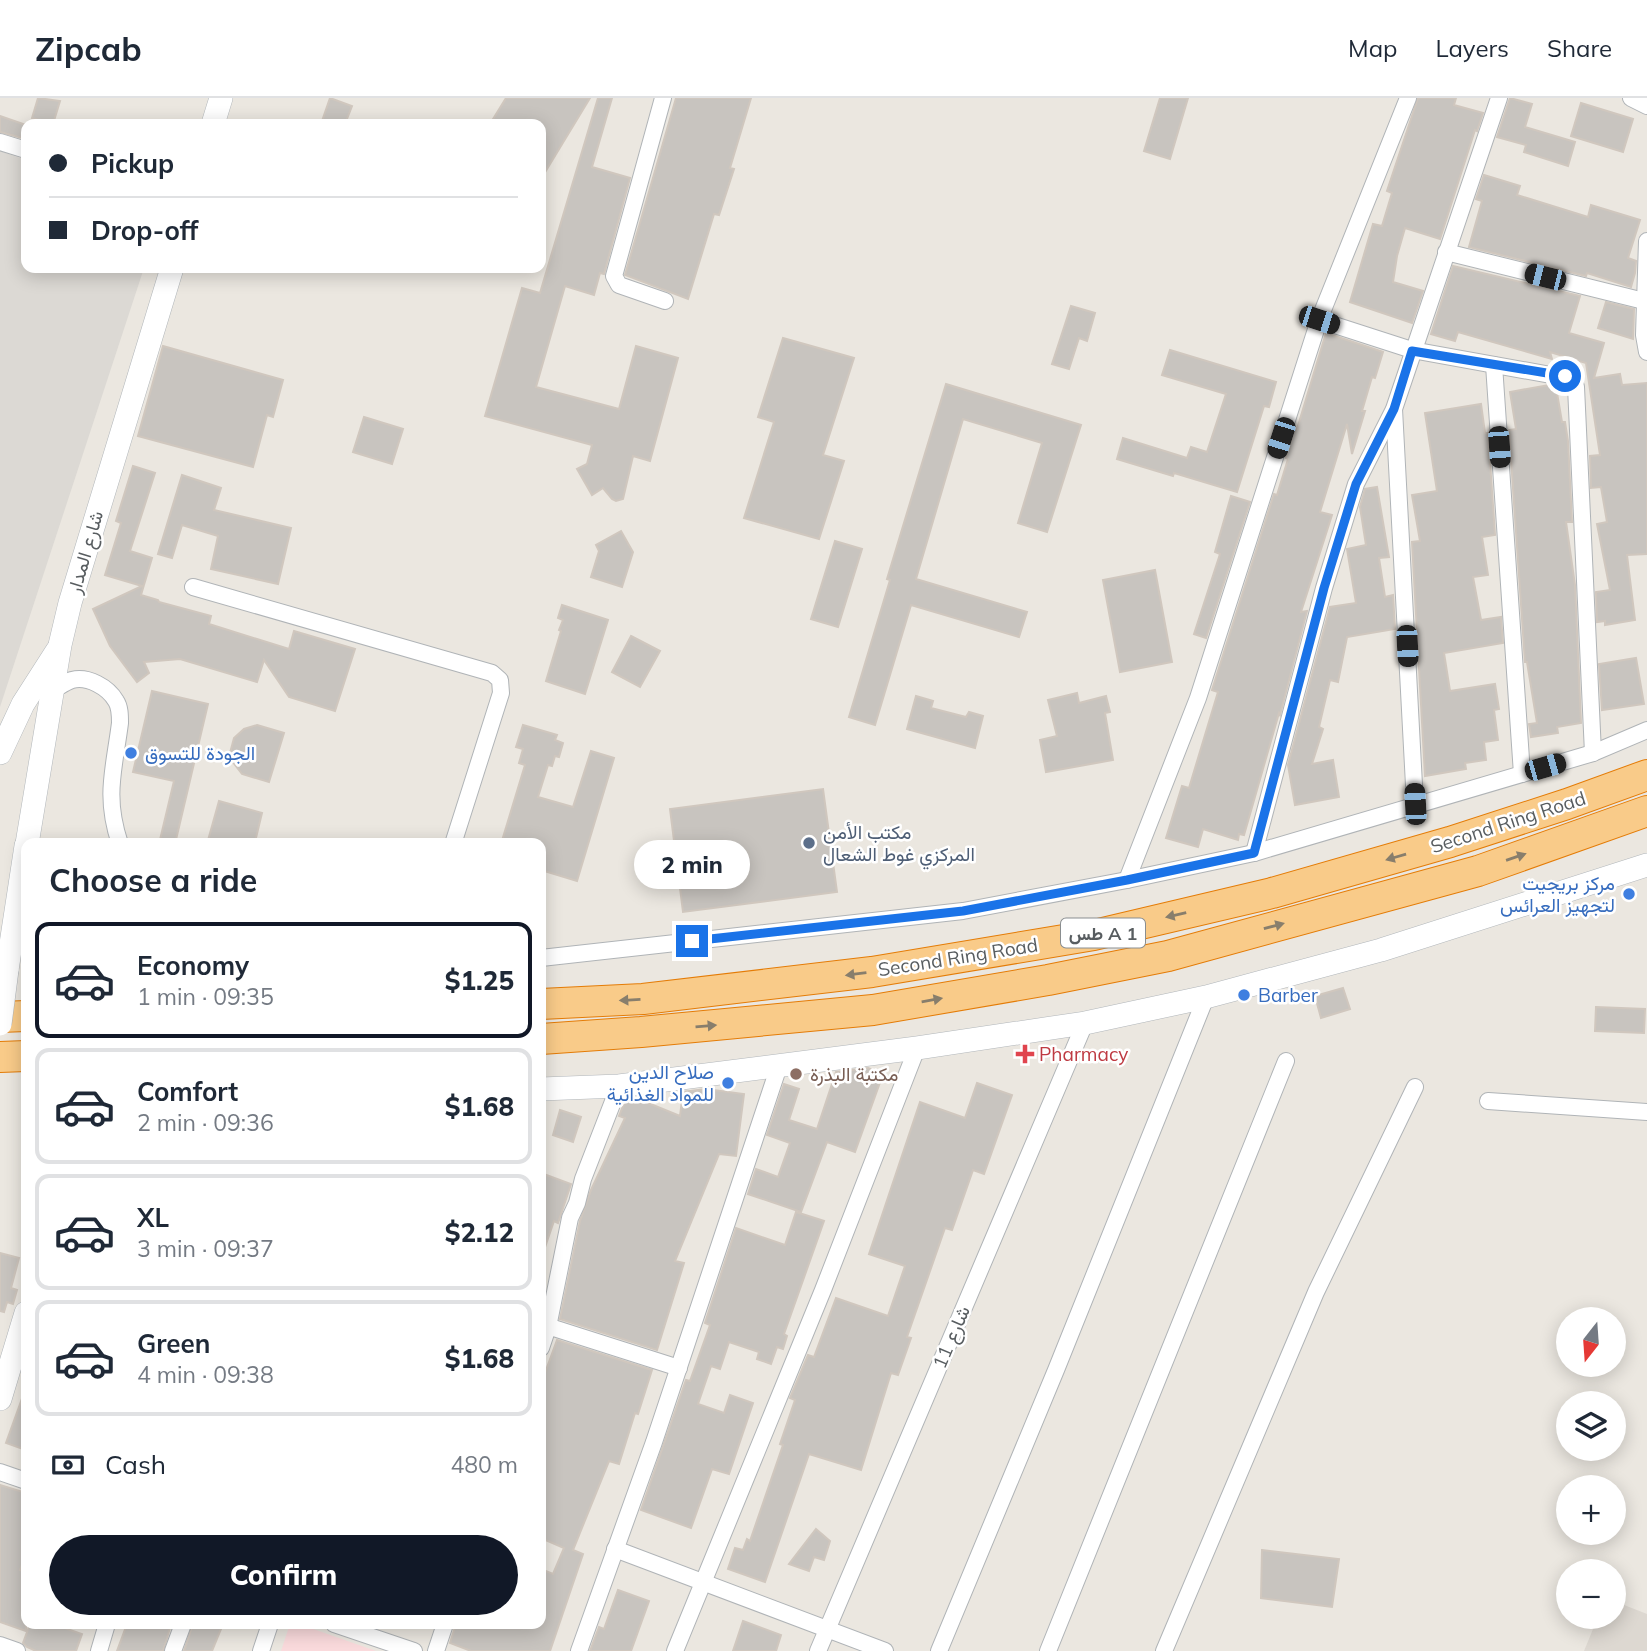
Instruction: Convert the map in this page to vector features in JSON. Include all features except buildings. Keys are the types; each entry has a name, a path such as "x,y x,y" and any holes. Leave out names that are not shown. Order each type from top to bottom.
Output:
{"highway":[{"name":"Second Ring Road","path":"546,1004 643,999 872,972 1094,935 1272,893 1450,842 1647,775"},
{"name":"Second Ring Road","path":"546,1039 873,1010 1168,956 1478,871 1647,811"},
{"path":"0,1017 21,1016"},
{"path":"0,1057 21,1056"}],"street":[{"path":"215,119 221,98"},
{"path":"663,98 614,276 619,285 665,301"},
{"path":"1127,880 1198,698 1319,320 1408,98"},
{"path":"1254,853 1324,588 1356,484 1394,409 1499,98"},
{"path":"1631,98 1647,106"},
{"path":"0,142 21,148"},
{"path":"1647,241 1644,301 1644,347 1647,352"},
{"path":"1446,253 1644,301"},
{"name":"شارع المدار","path":"27,838 60,645 86,547 170,273"},
{"path":"1319,320 1412,351 1570,376 1576,382 1593,753"},
{"path":"1494,365 1522,774"},
{"path":"1394,409 1415,804"},
{"path":"192,587 492,673 500,680 501,693 455,838"},
{"path":"0,753 23,704 60,645"},
{"path":"52,691 71,680 84,679 95,683 117,701 120,723 110,790 112,814 118,838"},
{"path":"546,957 963,911 1127,880 1254,853 1593,753 1647,730"},
{"path":"546,1089 619,1086 917,1048 1085,1023 1206,997 1381,950 1647,865"},
{"name":"شارع المدار","path":"0,1024 21,878"},
{"path":"939,1651 1056,1370 1206,997"},
{"name":"شارع 11","path":"818,1651 1085,1023"},
{"path":"675,1651 823,1290 917,1048"},
{"path":"1048,1651 1286,1061"},
{"path":"579,1651 679,1367 779,1066"},
{"path":"546,1321 570,1218 619,1086"},
{"path":"1164,1651 1316,1292 1415,1087"},
{"path":"1488,1101 1647,1112"},
{"path":"546,1325 679,1367"},
{"path":"0,1399 21,1330"},
{"path":"0,1472 21,1479"},
{"path":"615,1549 828,1627 885,1651"},
{"path":"99,1651 106,1629"},
{"path":"173,1651 181,1629"},
{"path":"261,1651 268,1629"},
{"path":"349,1629 414,1651"},
{"path":"436,1651 443,1629"},
{"path":"0,1645 17,1651"}],"shaded area":[{"path":"0,151 21,158 21,273 142,273 0,707"},
{"path":"1626,1606 1647,1614 1647,1651 1584,1651 1593,1629 1626,1629"},
{"path":"288,1629 313,1629 376,1651 281,1651"}],"place":[{"name":"الجودة للتسوق","path":"131,753"},
{"name":"مكتب الأمن المركزي غوط الشعال","path":"809,843"},
{"name":"مركز بريجيت لتجهيز العرائس","path":"1629,894"},
{"name":"Barber","path":"1244,995"},
{"name":"Pharmacy","path":"1025,1054"},
{"name":"مكتبة البذرة","path":"796,1074"},
{"name":"صلاح الدين للمواد الغذائية","path":"728,1083"}],"route":[{"path":"692,941 963,911 1254,853 1324,588 1356,484 1394,409 1412,351 1565,376"}]}
